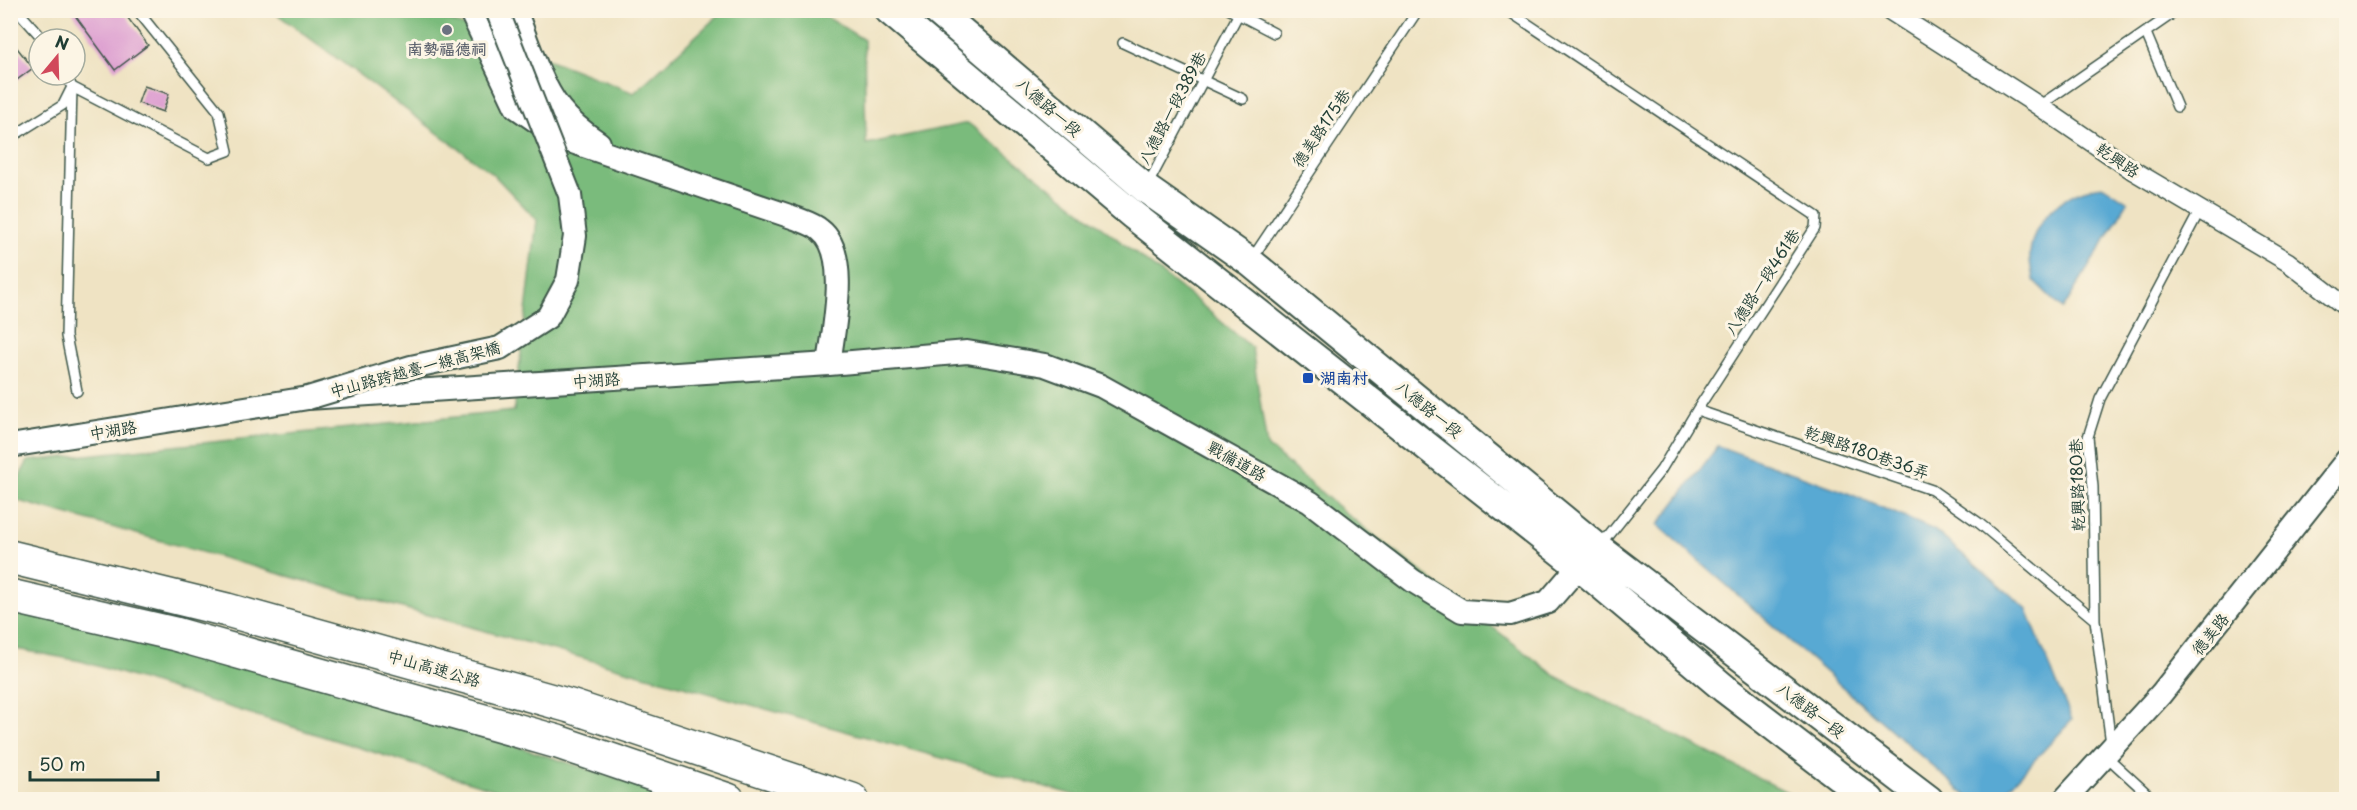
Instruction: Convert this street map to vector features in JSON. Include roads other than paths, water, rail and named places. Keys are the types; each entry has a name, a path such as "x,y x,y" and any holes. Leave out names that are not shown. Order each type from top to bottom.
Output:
{"highway":[{"name":"中山高速公路","path":"10,557 227,610 558,703 852,800"},
{"path":"10,596 175,634 547,739 728,800"}],"main road":[{"name":"八德路一段","path":"889,10 1139,202 1589,557 1929,800"},
{"name":"八德路一段","path":"936,10 1139,202 1250,262 1589,557 1725,689 1870,800"}],"street":[{"name":"中山路跨越臺一線高架橋","path":"308,398 411,366 500,348 548,317 568,280 575,236 570,195 497,10"},
{"path":"515,10 545,83 558,108 578,129 617,156"},
{"name":"乾興路","path":"1889,10 2039,106 2134,171 2288,262 2346,307"},
{"path":"472,11 516,107 561,138 795,218 821,230 835,251 838,277 829,364"},
{"name":"戰備道路","path":"829,364 968,352 1045,365 1101,386 1310,502 1413,581 1462,611 1510,614 1548,602 1589,557"},
{"name":"中湖路","path":"10,446 308,398 829,364"},
{"name":"德美路","path":"2064,800 2161,694 2346,461"}],"lane":[{"path":"17,10 33,27"},
{"path":"72,87 209,158 228,151 219,112 137,10"},
{"name":"德美路175巷","path":"1250,262 1418,10"},
{"name":"八德路一段461巷","path":"1507,10 1816,216 1815,228 1697,410 1661,470 1589,557"},
{"path":"2039,106 2172,14 2170,10"},
{"path":"1234,13 1274,33"},
{"name":"八德路一段389巷","path":"1139,202 1204,80 1234,13"},
{"path":"2146,33 2177,107"},
{"path":"1124,43 1243,99"},
{"path":"10,138 63,105 72,87"},
{"path":"72,87 66,336 77,391"},
{"name":"乾興路180巷","path":"2108,751 2095,620 2093,488 2088,437 2100,399 2200,210"},
{"name":"乾興路180巷36弄","path":"1697,410 1932,490 1979,523 2095,620"},
{"path":"2108,751 2154,800"}],"water":[{"path":"2104,186 2128,202 2063,309 2033,280 2030,256 2033,240 2038,227 2055,207 2078,193"},
{"path":"1718,446 1843,491 1934,530 2026,608 2072,720 1998,799 1970,799 1658,525"}],"place":[{"name":"南勢福德祠","path":"447,30"},
{"name":"湖南村","path":"1308,378"}]}
